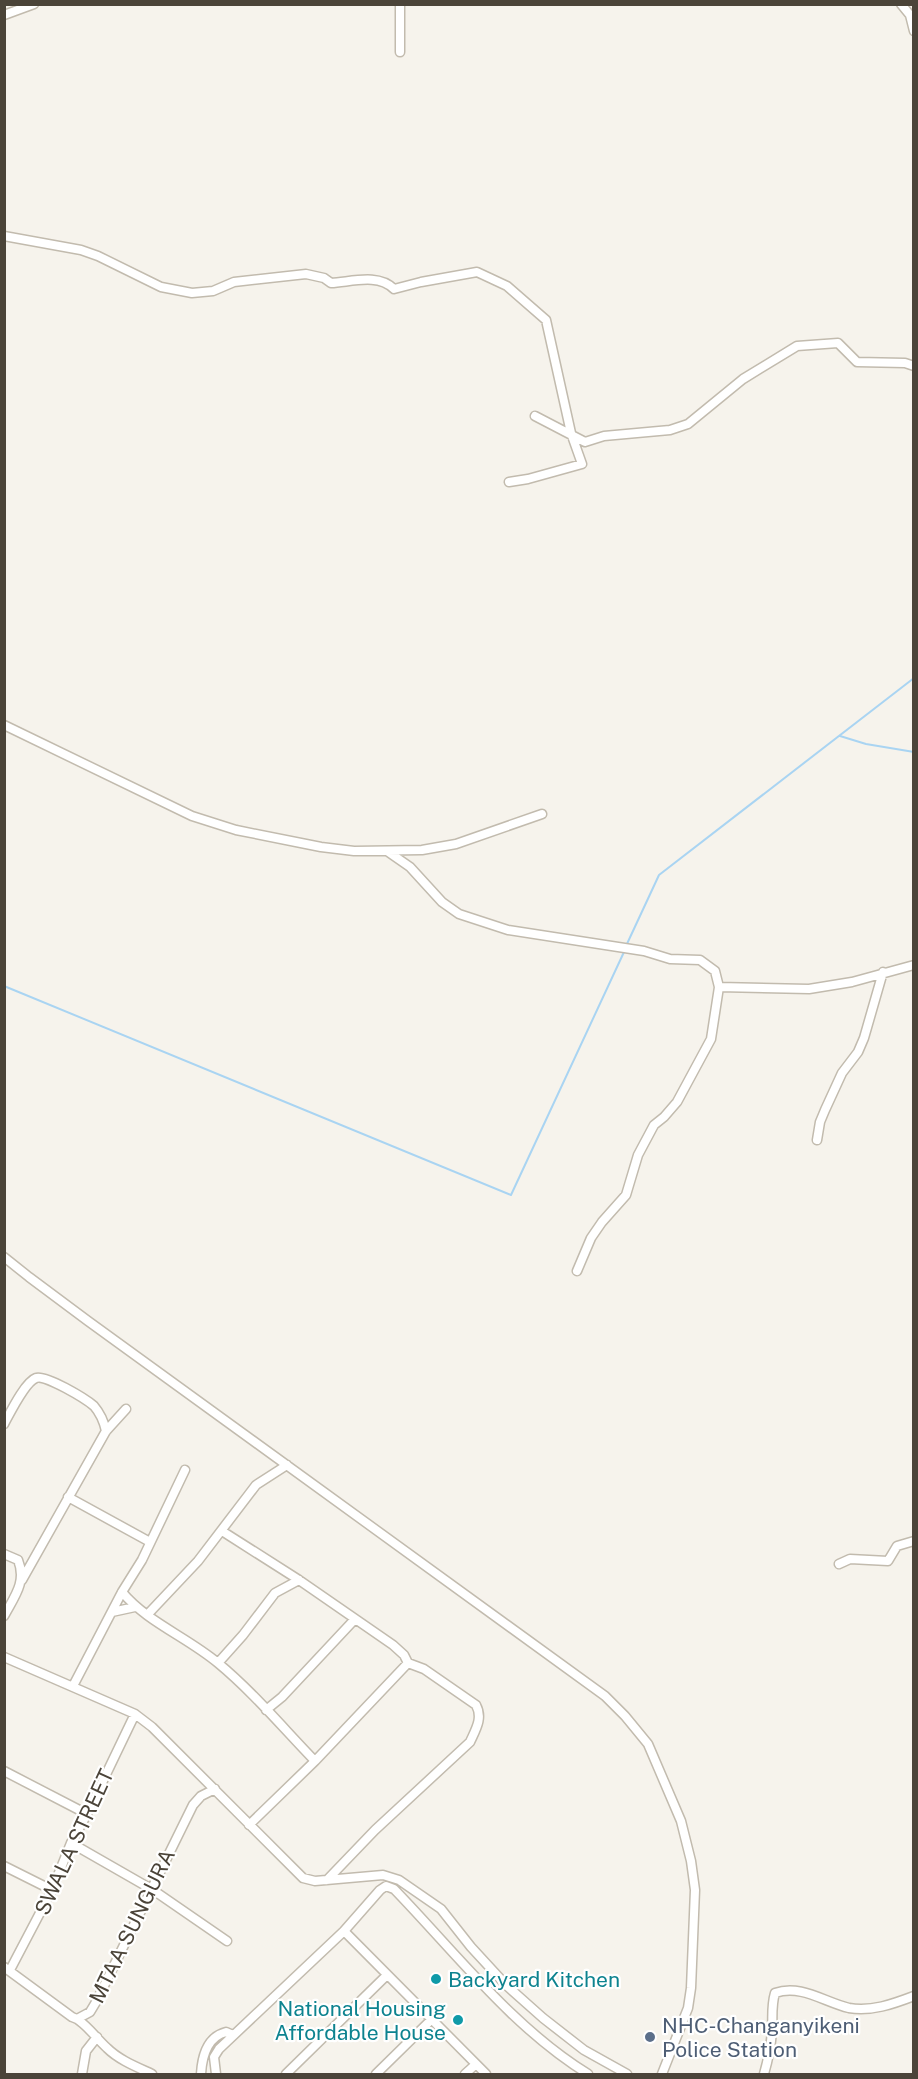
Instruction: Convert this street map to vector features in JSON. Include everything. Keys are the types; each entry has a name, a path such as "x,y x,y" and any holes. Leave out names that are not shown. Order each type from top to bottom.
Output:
{"street":[{"path":"4,15 34,4"},
{"path":"400,4 400,52"},
{"path":"901,4 910,15 914,31"},
{"path":"4,236 81,250 162,287 192,293 213,291 234,282 306,274 324,278 331,283 372,279 387,283 394,289 477,272 507,286 546,320 571,433 582,464 509,482"},
{"path":"535,416 585,442 604,436 670,430 688,424 743,379 797,346 838,343 857,362 904,363 914,366"},
{"path":"4,725 192,816 236,830 321,847 354,851 422,850 456,843 542,814"},
{"path":"386,851 410,867 442,902 459,914 508,930 644,951 670,958 700,960 715,971 719,987 711,1039 677,1102 654,1125 638,1155 626,1195 591,1238 577,1271"},
{"path":"719,987 808,989 852,982 914,965"},
{"path":"817,1140 820,1122 842,1073 858,1052 883,972"},
{"path":"4,1257 29,1278 605,1696 626,1716 648,1744 681,1821 691,1861 695,1890 691,1988 687,2008 662,2074"},
{"path":"4,1424 19,1398 33,1380 40,1377 52,1381 93,1406 101,1416 106,1431"},
{"path":"4,1616 106,1431 126,1409"},
{"path":"148,1614 198,1561 256,1485 287,1465"},
{"path":"73,1686 122,1592 142,1560 185,1470"},
{"path":"68,1497 150,1542"},
{"path":"222,1531 299,1580 393,1645 404,1655 408,1663 424,1669 476,1705 480,1712 478,1725 470,1742 375,1830 327,1880"},
{"path":"839,1564 850,1559 888,1561 897,1546 914,1541"},
{"path":"4,1554 18,1560 22,1580"},
{"path":"218,1663 275,1593 299,1580"},
{"path":"122,1592 135,1607 218,1663 315,1761"},
{"path":"112,1612 135,1607"},
{"path":"266,1710 319,1659 355,1620"},
{"path":"4,1657 135,1714 152,1727 303,1878 315,1881 383,1875 399,1880 441,1909 471,1947 506,1985 543,2018 584,2050 627,2074"},
{"path":"249,1825 315,1761 408,1663"},
{"name":"SWALA STREET","path":"7,1969 52,1890 71,1843 135,1714"},
{"path":"4,1771 87,1814"},
{"name":"MTAA SUNGURA","path":"7,1969 45,1999 77,2019 90,2012 153,1890 193,1805 201,1796 215,1789"},
{"path":"71,1843 153,1890 227,1941"},
{"path":"4,1866 52,1890"},
{"path":"216,2074 214,2057 233,2035 344,1931 382,1888 389,1887 394,1889 468,1970 523,2023 569,2063 588,2074"},
{"path":"344,1931 486,2074"},
{"path":"286,2074 387,1975"},
{"path":"764,2074 769,2058 772,2030 771,2005 776,1992 786,1989 802,1991 849,2008 871,2009 914,1996"},
{"path":"77,2019 118,2057 152,2074"},
{"path":"376,2074 431,2020"},
{"path":"201,2074 203,2054 208,2046 220,2034 226,2032 233,2035"},
{"path":"82,2074 86,2051 97,2037"},
{"path":"465,2074 475,2065"}],"waterway":[{"path":"626,946 659,875 914,678"},
{"path":"840,736 866,744 914,752"},
{"path":"4,986 511,1195 624,952"}],"place":[{"name":"Backyard Kitchen","path":"436,1979"},
{"name":"National Housing Affordable House","path":"458,2020"},
{"name":"NHC-Changanyikeni Police Station","path":"650,2037"}]}
